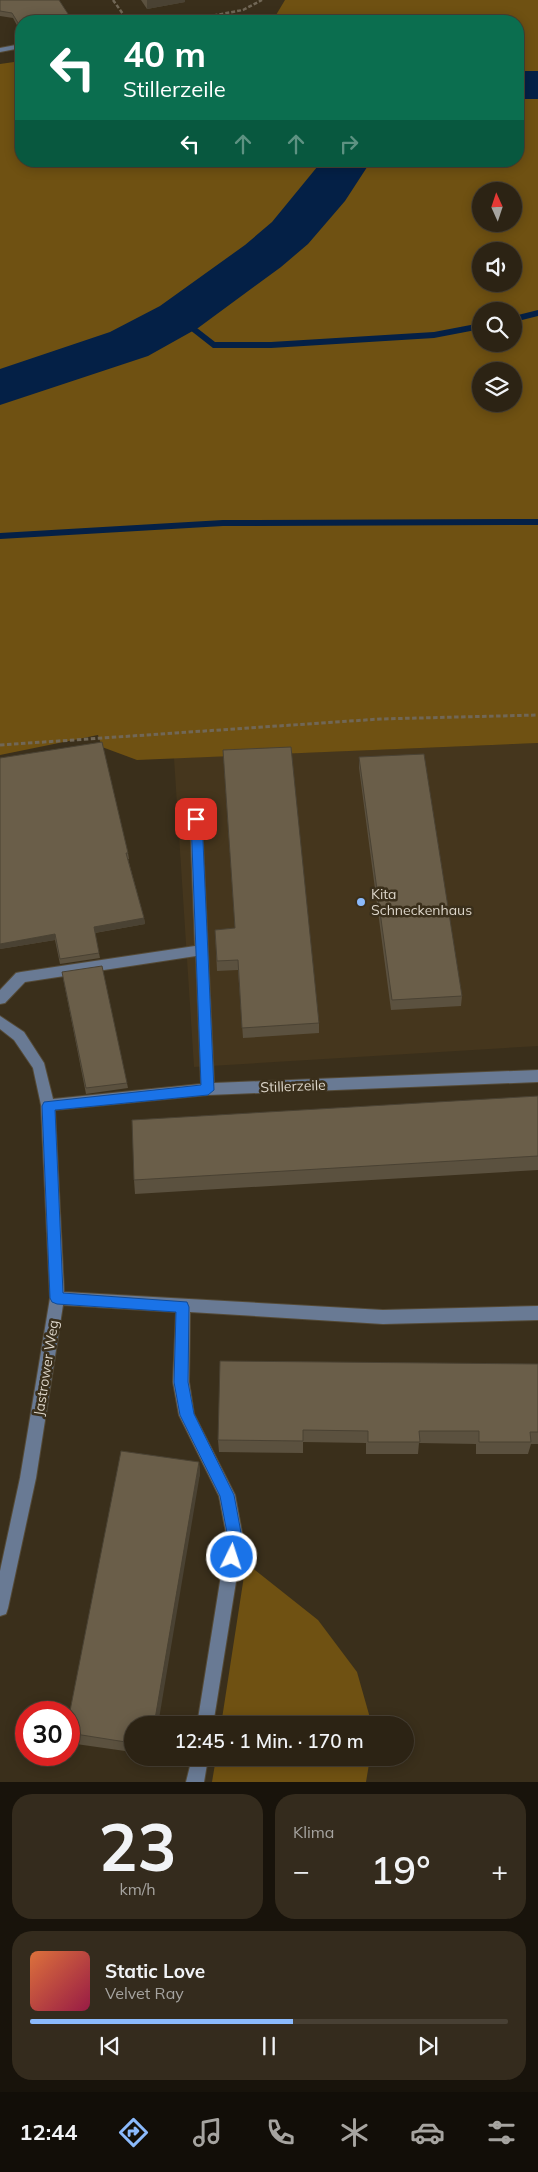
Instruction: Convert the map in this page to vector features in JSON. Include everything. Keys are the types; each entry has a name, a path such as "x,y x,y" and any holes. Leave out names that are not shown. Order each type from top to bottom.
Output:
{"street":[{"path":"0,50 15,47"},
{"path":"196,819 208,1090"},
{"path":"0,999 20,977 202,950"},
{"name":"Jastrower Weg","path":"0,1021 19,1036 39,1067 48,1106 57,1298 28,1478 0,1608"},
{"name":"Stillerzeile","path":"48,1106 208,1090 538,1076"},
{"path":"57,1298 183,1307 383,1317 538,1312"},
{"path":"183,1307 181,1382 187,1415 227,1495 235,1538 206,1716"},
{"path":"195,1782 198,1766"}],"path":[{"path":"113,0 124,15"},
{"path":"216,15 243,10 262,0"},
{"path":"0,745 380,719 538,715"}],"shaded area":[{"path":"285,0 538,0 538,743 137,760 102,747 98,735 0,755 0,64 15,62 15,167 524,167 524,15 276,15"},
{"name":"Kita Schneckenhaus","path":"538,743 538,1046 194,1067 174,758"},
{"path":"246,1563 318,1620 357,1672 369,1716 222,1716"},
{"path":"215,1766 369,1766 366,1782 212,1782"}],"building":[{"path":"0,0 59,0 69,15 15,15 15,18 12,13 0,11"},
{"path":"102,742 128,853 126,853 144,918 94,927 99,953 60,959 55,934 0,944 0,758"},
{"path":"291,747 319,1023 242,1028 238,960 217,961 215,930 235,928 223,750"},
{"path":"424,754 462,996 392,1000 359,757"},
{"path":"102,966 127,1083 86,1088 62,972"},
{"path":"538,1096 538,1156 134,1180 132,1120"},
{"path":"220,1361 538,1364 538,1432 530,1432 531,1442 479,1442 479,1431 419,1431 420,1442 368,1442 368,1431 303,1430 303,1441 218,1440"},
{"path":"121,1451 199,1462 156,1716 124,1716 124,1742 80,1735 80,1701 72,1701"}],"waterway":[{"path":"524,85 538,85"},
{"path":"0,388 129,344 179,317 263,256 290,233 327,190 343,167"},
{"path":"522,317 538,313"},
{"path":"179,317 213,345 271,345 434,335 472,328"},
{"path":"0,536 223,523 538,522"}],"place":[{"name":"Kita Schneckenhaus","path":"361,902"}],"route":[{"path":"196,819 208,1090 48,1106 57,1298 183,1307 181,1382 187,1415 208,1452 227,1495 235,1538 232,1557"}]}
